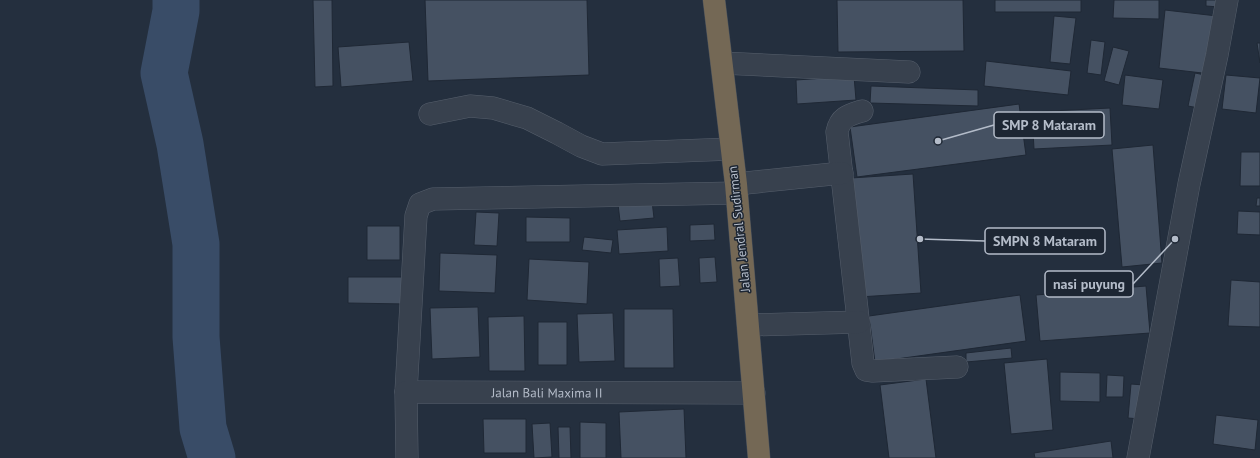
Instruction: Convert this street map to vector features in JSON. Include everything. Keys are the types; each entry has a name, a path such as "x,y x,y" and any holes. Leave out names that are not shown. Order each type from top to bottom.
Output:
{"highway":[{"name":"Jalan Jendral Sudirman","path":"714,0 736,188 759,458"}],"street":[{"path":"1138,458 1185,207 1218,55 1227,0"},
{"path":"722,63 909,72"},
{"path":"430,114 470,106 493,108 527,118 581,146 602,154 731,150"},
{"path":"862,111 845,117 838,126 837,132 863,363 866,370 879,372 957,367"},
{"path":"407,458 406,392 416,216 420,204 433,199 736,188 842,173"},
{"path":"748,325 859,322"},
{"name":"Jalan Bali Maxima II","path":"406,392 754,393"}],"building":[{"path":"313,0 332,0 333,86 315,87"},
{"path":"425,0 587,0 589,75 428,81"},
{"path":"837,0 963,0 964,51 838,52"},
{"path":"995,0 1081,0 1081,12 995,12"},
{"path":"1114,0 1159,0 1159,19 1113,18"},
{"path":"1206,0 1219,0 1219,7 1206,6"},
{"path":"1165,10 1217,16 1211,74 1159,68"},
{"path":"1054,16 1076,18 1070,64 1050,62"},
{"path":"1091,40 1105,42 1101,75 1087,73"},
{"path":"409,42 413,81 341,87 338,47"},
{"path":"1257,43 1260,43 1260,63"},
{"path":"1113,47 1129,51 1119,85 1104,81"},
{"path":"986,61 1071,71 1068,95 984,86"},
{"path":"1195,73 1210,76 1204,109 1188,106"},
{"path":"1125,75 1163,80 1159,109 1122,105"},
{"path":"1226,75 1260,78 1256,113 1222,109"},
{"path":"854,76 856,100 797,104 796,80"},
{"path":"871,86 978,90 978,106 870,103"},
{"path":"1019,104 1026,155 857,177 850,127"},
{"path":"1110,108 1112,145 1034,149 1032,112"},
{"path":"1153,145 1162,263 1122,267 1112,149"},
{"path":"1241,152 1260,152 1260,186 1240,186"},
{"path":"913,174 921,293 859,297 851,178"},
{"path":"1257,198 1260,198 1260,206 1256,206"},
{"path":"652,201 654,218 620,221 618,204"},
{"path":"1238,211 1260,212 1260,235 1237,234"},
{"path":"476,212 499,213 497,246 474,245"},
{"path":"526,217 570,218 570,242 526,242"},
{"path":"714,224 715,240 690,241 690,225"},
{"path":"367,226 400,226 400,260 367,260"},
{"path":"667,227 668,251 619,254 617,230"},
{"path":"584,237 613,240 611,253 582,250"},
{"path":"440,253 497,255 495,293 439,291"},
{"path":"715,257 717,282 700,283 699,258"},
{"path":"678,258 680,286 660,287 659,259"},
{"path":"529,259 589,262 587,304 527,300"},
{"path":"348,277 406,277 406,304 348,303"},
{"path":"1231,280 1260,282 1260,327 1228,326"},
{"path":"1146,286 1150,333 1040,341 1036,295"},
{"path":"1020,295 1026,341 875,362 869,316"},
{"path":"478,307 480,357 432,359 430,308"},
{"path":"624,309 673,309 674,368 624,368"},
{"path":"613,313 615,361 579,362 577,314"},
{"path":"524,316 525,371 489,371 488,317"},
{"path":"538,322 567,322 567,365 538,365"},
{"path":"1011,348 1012,358 966,362 966,353"},
{"path":"1047,359 1053,430 1011,434 1004,363"},
{"path":"1060,372 1100,373 1100,402 1060,401"},
{"path":"1107,375 1124,376 1123,397 1106,397"},
{"path":"926,379 936,458 889,458 880,385"},
{"path":"1131,384 1144,385 1141,419 1128,418"},
{"path":"684,409 686,458 621,458 619,412"},
{"path":"1216,415 1258,420 1255,450 1213,444"},
{"path":"483,419 526,419 526,453 484,453"},
{"path":"580,422 606,423 606,458 580,458"},
{"path":"550,423 552,457 534,458 532,424"},
{"path":"558,427 570,427 571,458 559,458"},
{"path":"1111,441 1113,458 1035,458 1034,453"}],"waterway":[{"path":"176,0 176,11 164,73 180,144 196,244 196,337 203,428 212,458"}],"place":[{"name":"SMP 8 Mataram","path":"938,141"},
{"name":"SMPN 8 Mataram","path":"920,239"},
{"name":"nasi puyung","path":"1175,239"}]}
